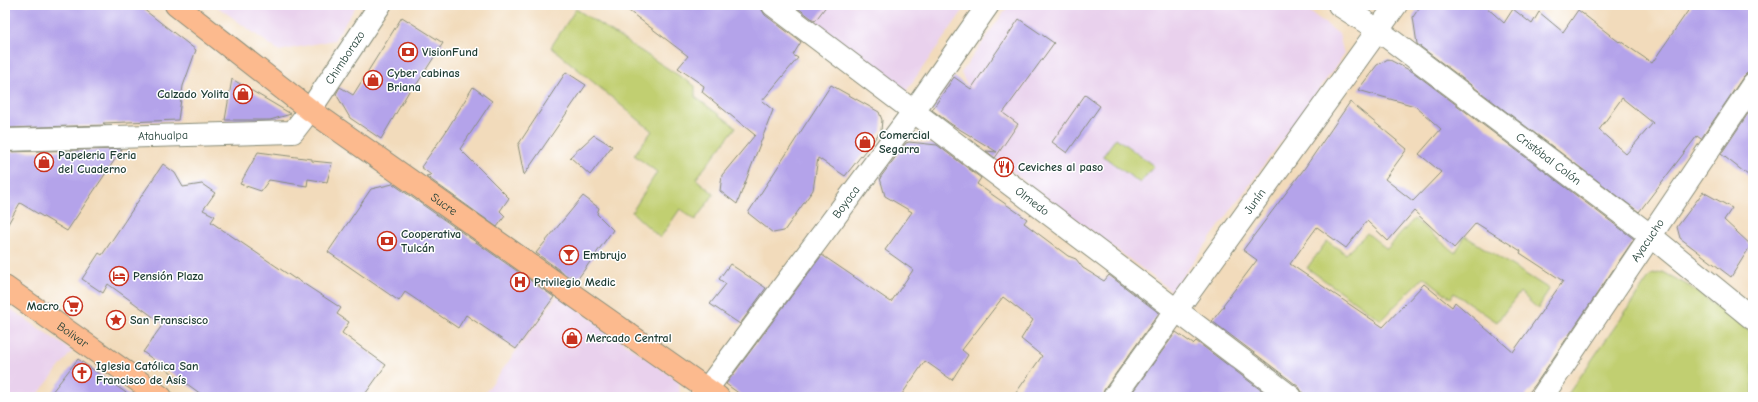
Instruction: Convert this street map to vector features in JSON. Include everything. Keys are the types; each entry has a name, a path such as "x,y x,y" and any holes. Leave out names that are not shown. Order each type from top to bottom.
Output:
{"main road":[{"name":"Sucre","path":"176,5 310,110 709,394"},
{"name":"Bolivar","path":"5,287 161,397"}],"street":[{"name":"Chimborazo","path":"310,110 380,5"},
{"name":"Olmedo","path":"773,5 1291,397"},
{"name":"Boyaca","path":"709,394 913,112 988,5"},
{"name":"Cristóbal Colón","path":"1339,5 1378,30 1652,236 1753,319"},
{"name":"Junín","path":"1114,397 1396,5"},
{"name":"Ayacucho","path":"1542,397 1652,236 1753,84"},
{"name":"Atahualpa","path":"5,140 294,132 310,110"}],"shaded area":[{"path":"215,5 357,5 334,40 279,51"},
{"path":"827,5 967,5 904,94 812,27"},
{"path":"1009,5 1301,5 1339,34 1344,55 1172,291 995,159 1020,123 967,85 961,73"},
{"name":"Mercado Central","path":"558,295 679,382 680,397 482,397"},
{"path":"5,305 72,351 36,397 5,397"}],"green space":[{"path":"576,9 695,86 695,97 736,127 696,179 714,194 695,220 680,209 660,238 632,212 657,172 634,155 652,131 551,47"},
{"path":"1116,138 1154,166 1140,183 1103,156"},
{"path":"1414,219 1455,253 1465,236 1549,289 1538,309 1520,292 1497,322 1454,293 1451,298 1424,277 1381,320 1307,268 1327,241 1346,254 1367,233 1387,249"},
{"path":"1663,272 1689,286 1753,334 1753,397 1566,397 1651,275"}],"building":[{"path":"5,5 138,5 196,50 183,86 178,120 103,123 106,125 5,128"},
{"path":"621,5 761,5 765,15 801,42 793,55 798,58 762,101 773,110 737,204 720,191 722,175 755,135 702,92 704,86 678,68 688,56"},
{"path":"794,5 827,5 815,21"},
{"path":"1421,5 1484,5 1504,23 1513,9 1532,24 1539,12 1563,32 1578,10 1619,42 1620,41 1652,63 1692,5 1753,5 1753,72 1747,73 1743,77 1701,139 1697,136 1639,212 1417,44 1413,17","holes":["1622,98 1653,123 1626,154 1599,130"]},
{"path":"402,17 443,43 415,87 412,86 381,139 350,118 336,94 340,87 353,95"},
{"path":"1019,19 1054,43 1003,113 1018,124 995,158 986,151 997,152 951,124 932,110 954,77 971,89"},
{"path":"1388,59 1413,72 1634,239 1535,385 1525,397 1303,397 1299,387 1212,321 1257,260 1243,250 1304,169 1350,102 1407,149 1385,179 1413,201 1441,172 1419,154 1441,129 1415,106 1358,90 1377,65","holes":["1414,211 1454,248 1476,223 1521,251 1520,253 1563,281 1513,352 1455,302 1452,307 1424,284 1383,327 1290,264 1317,227 1346,248 1367,221 1388,241"]},
{"path":"566,72 586,85 524,175 518,145"},
{"name":"Calzado Yolita","path":"232,79 291,114 270,120 225,120"},
{"path":"831,85 879,112 882,120 881,131 845,176 818,158 813,190 784,231 773,233 748,213"},
{"path":"473,87 492,101 460,149 509,198 500,211 505,216 497,227 426,176 431,175 421,167 445,133"},
{"path":"1085,95 1100,106 1067,153 1052,142"},
{"path":"1753,106 1753,179 1721,154"},
{"path":"594,135 612,146 590,175 570,157"},
{"path":"906,143 937,145 981,178 977,184 1027,219 1024,223 1068,256 1076,259 1083,268 1104,281 1109,275 1159,313 1104,390 1102,397 1013,397 1042,356 1021,339 1033,320 1003,297 962,350 968,355 952,380 925,361 900,397 744,397 726,384 822,255 891,302 913,270 885,250 912,212 885,196 880,178"},
{"path":"122,149 67,231 20,203 5,229 5,152"},
{"path":"258,152 332,163 327,182 308,179 307,186 269,180 261,191 240,184"},
{"path":"163,164 175,173 183,187 202,184 215,193 203,210 215,216 211,222 341,308 337,314 349,322 342,333 386,365 363,397 205,397 143,352 163,324 108,284 103,293 82,279 99,253 102,255"},
{"path":"393,184 554,297 516,349 466,315 458,328 405,292 399,301 328,252 371,189"},
{"path":"1703,192 1732,208 1724,220 1751,245 1731,277 1680,238 1677,227"},
{"path":"583,196 599,208 597,214 613,230 577,280 571,275 569,277 536,253"},
{"path":"730,264 766,288 740,324 710,304 726,284 719,279"},
{"path":"1176,332 1193,344 1196,341 1270,397 1129,397"},
{"name":"Iglesia Católica San Francisco de Asís","path":"78,359 132,397 48,397"}],"place":[{"name":"VisionFund","path":"408,52"},
{"name":"Cyber cabinas Briana","path":"373,80"},
{"name":"Calzado Yolita","path":"243,94"},
{"name":"Comercial Segarra","path":"865,142"},
{"name":"Papeleria Feria del Cuaderno","path":"44,162"},
{"name":"Ceviches al paso","path":"1004,167"},
{"name":"Cooperativa Tulcán","path":"387,241"},
{"name":"Embrujo","path":"569,255"},
{"name":"Pensión Plaza","path":"119,276"},
{"name":"Privilegio Medic","path":"520,282"},
{"name":"Macro","path":"73,306"},
{"name":"San Franscisco","path":"116,320"},
{"name":"Mercado Central","path":"572,338"},
{"name":"Iglesia Católica San Francisco de Asís","path":"82,373"}]}
